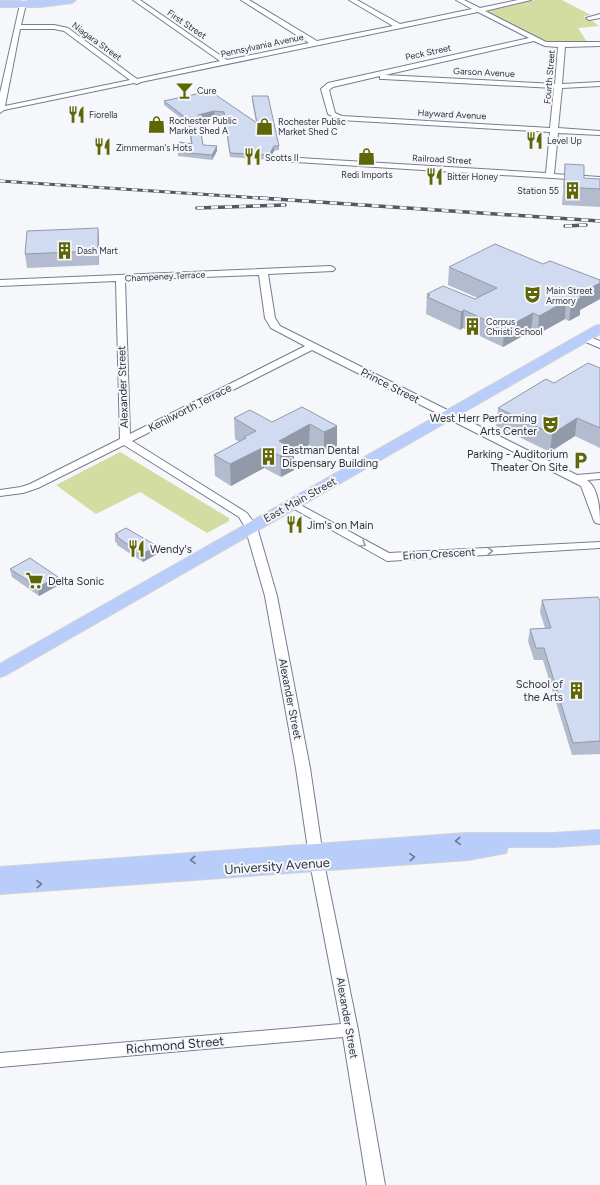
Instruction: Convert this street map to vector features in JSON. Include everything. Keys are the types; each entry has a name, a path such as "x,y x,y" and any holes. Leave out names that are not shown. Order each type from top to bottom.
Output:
{"main road":[{"path":"0,4 38,0"},
{"path":"24,2 47,4 72,0"},
{"name":"East Main Street","path":"0,671 600,329"},
{"name":"University Avenue","path":"0,874 316,857 468,853 553,840 600,837"},
{"name":"University Avenue","path":"0,887 316,857"}],"street":[{"name":"First Street","path":"136,0 227,63"},
{"path":"244,0 316,44"},
{"path":"352,0 400,27"},
{"name":"Fourth Street","path":"459,0 545,44 562,45 557,86 550,175"},
{"name":"Pennsylvania Avenue","path":"0,110 528,0"},
{"path":"0,110 4,78 24,2"},
{"path":"589,18 600,16"},
{"name":"Niagara Street","path":"17,27 54,27 66,29 137,82"},
{"name":"Peck Street","path":"326,87 368,76 535,39"},
{"path":"562,45 600,44"},
{"name":"Garson Avenue","path":"368,76 557,86 600,84"},
{"name":"Hayward Avenue","path":"326,87 332,114 337,117 600,133"},
{"name":"Railroad Street","path":"283,159 600,179"},
{"name":"Champeney Terrace","path":"0,283 330,269"},
{"name":"Prince Street","path":"263,272 270,318 273,325 448,415 576,478 586,484 600,521"},
{"name":"Alexander Street","path":"120,278 125,441 243,515 251,527 271,596 303,768 316,857 350,1030 376,1185"},
{"path":"584,338 600,345"},
{"name":"Kenilworth Terrace","path":"0,493 23,490 34,486 313,346"},
{"path":"576,478 600,476"},
{"name":"Erion Crescent","path":"293,504 387,557 600,545"},
{"name":"Richmond Street","path":"0,1060 350,1030"}],"green space":[{"path":"535,0 562,0 591,15 583,18 591,20 599,26 578,28 587,42 546,43 485,11"},
{"path":"120,452 229,518 229,521 207,533 140,492 96,514 56,485"}],"building":[{"path":"210,91 257,123 252,96 268,96 279,146 274,146 269,155 230,153 224,112 214,111 198,115 203,145 217,146 212,155 178,152 179,142 192,144 188,117 186,118 164,101"},
{"path":"565,164 584,165 584,178 600,179 600,189 564,187"},
{"path":"98,228 98,251 25,254 27,231"},
{"path":"495,244 543,264 550,261 600,280 600,283 577,295 582,297 571,303 566,301 539,316 533,313 504,329 464,310 461,312 427,297 430,295 427,294 443,286 475,299 497,288 449,267"},
{"path":"588,363 600,368 600,428 577,418 552,434 498,408 546,379 554,383"},
{"path":"302,407 337,426 324,432 310,424 279,441 294,449 280,456 264,447 230,464 214,455 256,431 234,418 250,410 272,422"},
{"path":"126,528 157,546 142,554 117,537 118,536 115,534"},
{"path":"30,558 58,577 38,587 10,569"},
{"name":"School of the Arts","path":"598,597 600,601 600,741 573,743 544,648 536,648 530,629 551,628 542,600"}],"railway":[{"path":"0,181 268,199"},
{"path":"260,198 268,199"},
{"path":"268,199 275,199"},
{"path":"268,199 600,221"},
{"path":"197,208 285,205"},
{"path":"565,226 586,225"}],"place":[{"name":"Cure","path":"184,90"},
{"name":"Fiorella","path":"76,114"},
{"name":"Rochester Public Market Shed A","path":"156,125"},
{"name":"Rochester Public Market Shed C","path":"265,126"},
{"name":"Level Up","path":"534,140"},
{"name":"Zimmerman's Hots","path":"103,147"},
{"name":"Scotts II","path":"252,157"},
{"name":"Redi Imports","path":"367,157"},
{"name":"Bitter Honey","path":"434,176"},
{"name":"Station 55","path":"572,190"},
{"name":"Dash Mart","path":"64,250"},
{"name":"Main Street Armory","path":"533,295"},
{"name":"Corpus Christi School","path":"473,326"},
{"name":"West Herr Performing Arts Center","path":"550,424"},
{"name":"Eastman Dental Dispensary Building","path":"269,456"},
{"name":"Parking - Auditorium Theater On Site","path":"581,460"},
{"name":"Jim's on Main","path":"294,525"},
{"name":"Wendy's","path":"137,549"},
{"name":"Delta Sonic","path":"35,581"},
{"name":"School of the Arts","path":"576,690"}]}
